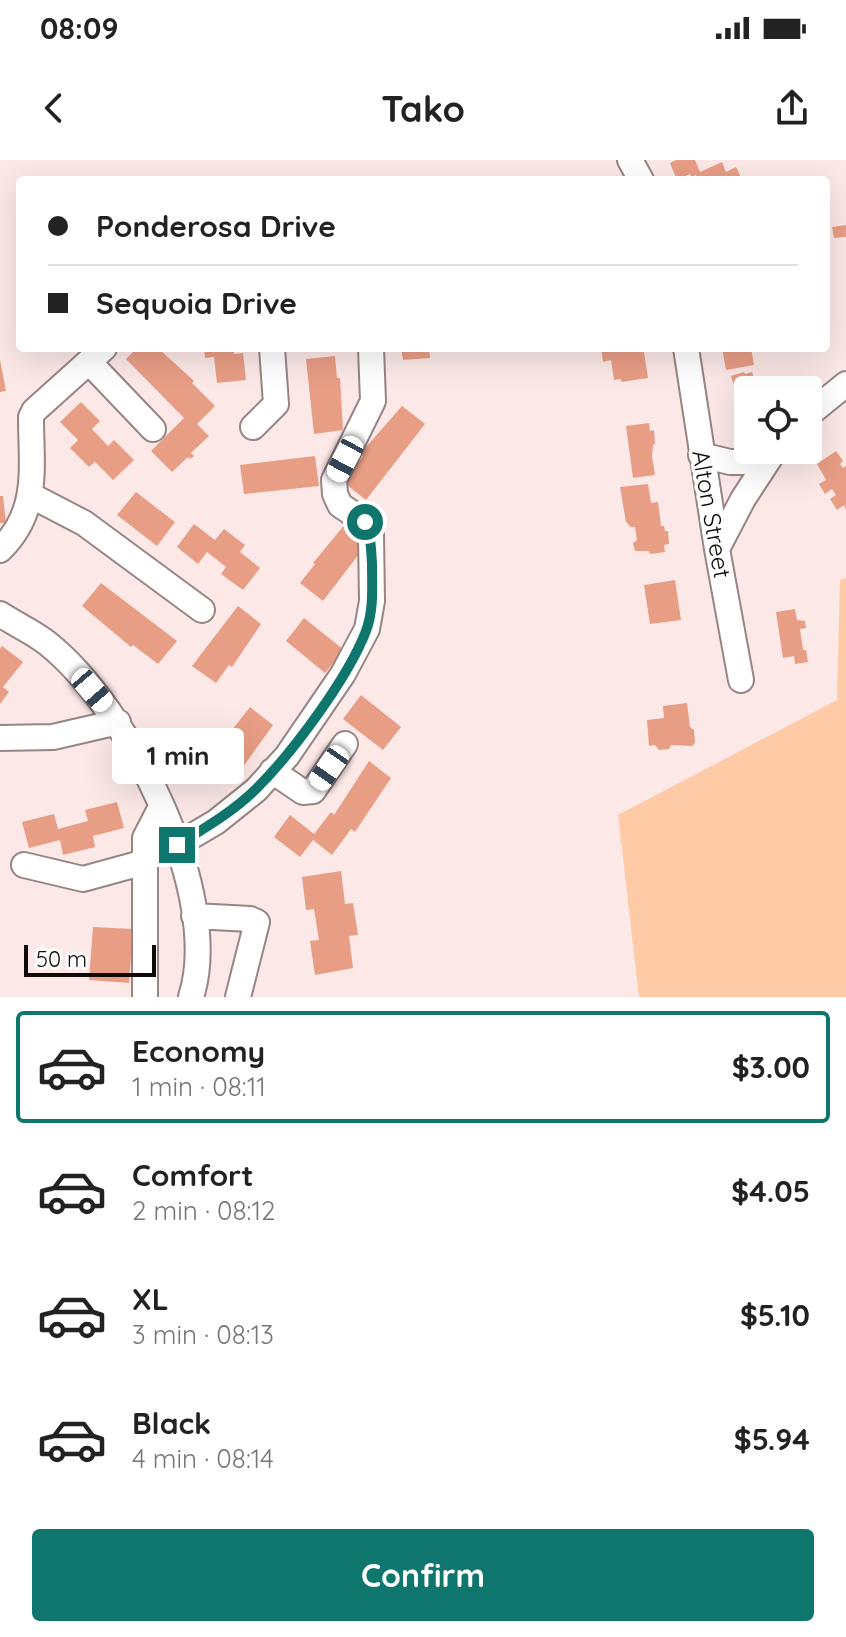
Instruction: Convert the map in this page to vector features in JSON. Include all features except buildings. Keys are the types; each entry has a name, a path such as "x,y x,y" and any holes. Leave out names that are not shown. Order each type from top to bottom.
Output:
{"street":[{"path":"253,427 276,404 272,352"},
{"path":"177,845 216,822 256,790 287,756 343,674 367,629 372,601 371,535 365,522 340,505 334,480 373,401 371,352"},
{"name":"Alton Street","path":"687,352 701,455 741,680"},
{"path":"0,550 25,518 30,495 31,417 97,355 153,429"},
{"path":"822,404 846,384"},
{"path":"701,455 734,461"},
{"path":"717,549 765,464"},
{"path":"30,495 84,523 202,610"},
{"path":"0,614 47,644 118,722 142,765 177,845 190,884 197,965 191,997"},
{"path":"0,738 53,737 118,722"},
{"path":"272,771 303,792 313,791 345,744"},
{"path":"145,997 145,838 161,807"},
{"path":"24,865 83,879 145,862"},
{"path":"194,916 254,919 257,922 238,997"}],"shaded area":[{"path":"846,578 846,997 639,997 618,815 837,700 840,580"}],"route":[{"path":"177,845 216,822 256,790 287,756 343,674 367,629 372,601 371,535 365,522"}]}
